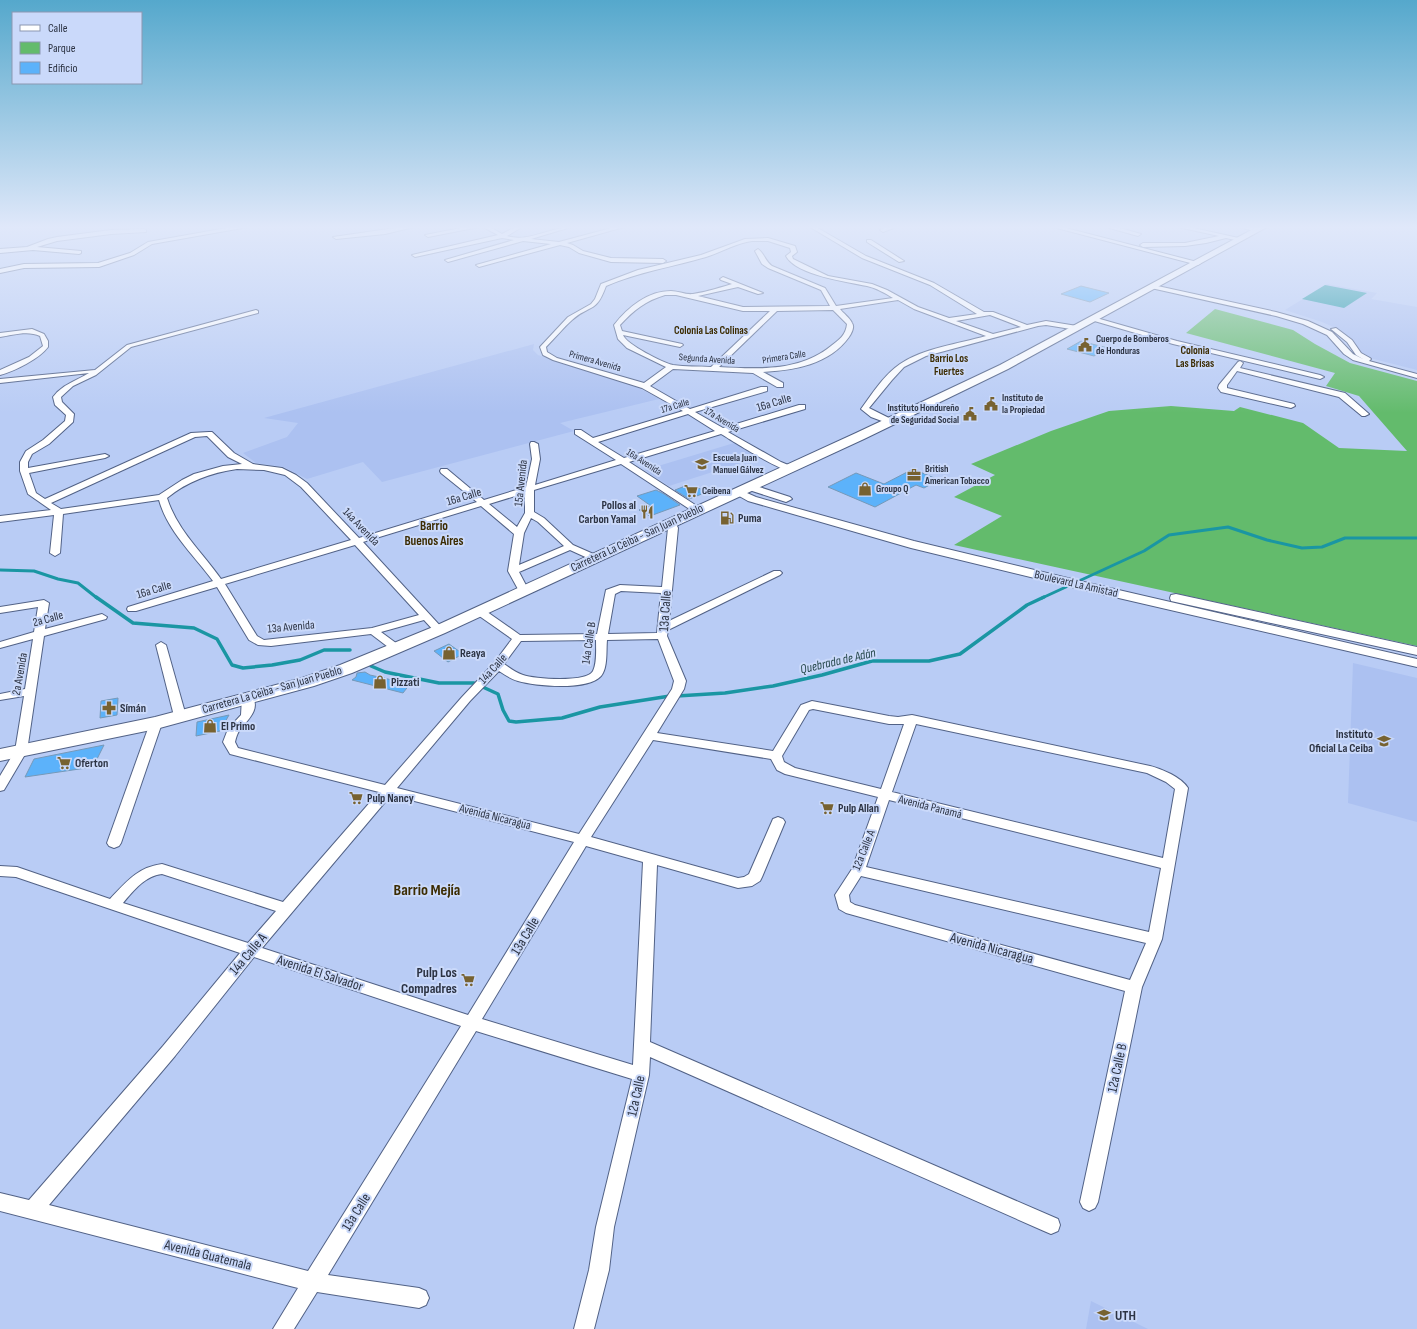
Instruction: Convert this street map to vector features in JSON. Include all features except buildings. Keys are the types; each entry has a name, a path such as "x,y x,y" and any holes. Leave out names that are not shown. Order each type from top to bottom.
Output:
{"main road":[{"name":"Carretera La Ceiba - San Juan Pueblo","path":"0,755 156,723 308,682 346,669 439,630 890,422 1004,367 1149,289"}],"street":[{"name":"Primera Avenida","path":"602,289 598,299 593,305 570,318 543,347 543,351 545,355 555,359 645,386"},
{"path":"692,297 722,289"},
{"path":"749,289 760,293"},
{"name":"Primera Calle","path":"755,371 804,366 818,360 845,339 850,330 850,324 831,304 824,289"},
{"path":"880,289 896,299 922,311 991,336"},
{"path":"940,289 982,314"},
{"path":"1168,289 1303,322 1334,336 1340,342 1348,355 1355,359 1417,376"},
{"path":"1170,289 1283,312 1313,321 1344,335 1350,341 1358,354 1365,358 1417,372"},
{"path":"680,345 619,332 617,325 626,315 646,299 664,293 676,293 737,308 775,309 836,308 896,299"},
{"path":"712,370 775,309"},
{"path":"59,512 32,494 24,471 24,462 29,453 46,442 69,422 70,414 58,403 57,397 61,391 98,370 118,352 129,346 256,312"},
{"path":"949,320 982,314 994,314 1027,327"},
{"path":"1093,320 1175,343 1320,377"},
{"path":"890,422 865,409 890,378 902,366 924,355 1027,327 1046,323 1077,328"},
{"path":"0,335 13,332 37,333 41,334 44,338 46,346 31,359 0,373"},
{"name":"Segunda Avenida","path":"619,332 621,339 629,347 671,367 755,371 780,385"},
{"path":"1242,359 1223,385 1222,388 1224,390 1291,406"},
{"path":"645,386 671,367"},
{"path":"1236,369 1342,395 1365,414"},
{"path":"0,381 98,370"},
{"name":"17a Avenida","path":"645,386 778,464 790,469"},
{"name":"17a Calle","path":"592,441 764,389"},
{"name":"16a Calle","path":"132,609 802,407"},
{"name":"16a Avenida","path":"578,432 697,510"},
{"path":"45,502 194,435 203,433 209,434 231,455 250,465"},
{"name":"15a Avenida","path":"513,571 519,533 529,513 530,489 536,459 534,444"},
{"path":"24,471 105,456"},
{"path":"0,519 162,497 178,485 206,472 250,465"},
{"name":"14a Avenida","path":"250,465 275,468 288,473 302,485 358,542 439,630"},
{"path":"444,471 519,533"},
{"name":"Boulevard La Amistad","path":"744,489 918,538 1099,581 1417,651"},
{"name":"Boulevard La Amistad","path":"744,489 759,501 911,544 1084,586 1417,663"},
{"name":"13a Avenida","path":"162,497 165,508 171,520 220,583 253,638 258,642 271,643 373,631 426,616"},
{"path":"55,553 59,512"},
{"path":"529,513 541,520 570,547 595,558"},
{"name":"13a Calle","path":"283,1329 473,1023 583,840 651,736 678,689 680,681 663,632 673,528 671,522"},
{"path":"524,591 513,571 570,547"},
{"path":"479,611 518,638 602,637 663,632 777,573"},
{"name":"14a Calle B","path":"498,665 507,672 521,678 541,681 583,681 593,678 598,673 602,637 610,592 620,588 666,590"},
{"name":"2a Avenida","path":"0,610 44,603 21,750"},
{"name":"2a Calle","path":"0,645 102,617"},
{"path":"373,631 396,648"},
{"name":"14a Calle","path":"466,699 498,665 518,638"},
{"path":"161,645 180,716"},
{"path":"0,697 30,691"},
{"name":"Avenida Nicaragua","path":"248,698 249,709 244,719 232,732 229,742 234,751 583,840 738,883 747,882 755,877 778,822"},
{"name":"14a Calle A","path":"32,1211 168,1051 251,950 466,699"},
{"path":"651,736 776,756 805,708 812,705 889,720 898,721 912,718"},
{"name":"12a Calle A","path":"851,909 844,905 842,895 858,870 912,718"},
{"name":"12a Calle B","path":"912,718 1150,770 1170,779 1182,788 1155,939 1134,987 1089,1202"},
{"path":"114,843 156,723"},
{"path":"0,787 21,750"},
{"name":"Avenida Panamá","path":"776,756 778,764 783,770 1169,865"},
{"name":"12a Calle","path":"584,1329 599,1270 605,1227 641,1075 650,858"},
{"path":"113,905 142,874 153,869 162,869 287,909"},
{"path":"858,870 1155,939"},
{"name":"Avenida El Salvador","path":"0,871 18,872 113,905 473,1023 641,1075"},
{"name":"Avenida Nicaragua","path":"851,909 1134,987"},
{"path":"643,1046 1051,1226"},
{"name":"Avenida Guatemala","path":"0,1202 313,1282 419,1298"}],"shaded area":[{"path":"1318,289 1346,289 1367,293 1344,308 1302,299"},
{"path":"1319,289 1355,289 1377,293 1371,299 1417,307 1417,370 1366,357 1360,353 1349,337 1338,329 1285,310"},
{"path":"534,344 533,350 538,355 637,387 659,399 560,423 574,431 382,482 363,462 307,479 284,467 256,463 243,453 287,437 298,423 264,418"},
{"name":"Escuela Juan Manuel Gálvez","path":"734,443 759,457 669,486 645,470"},
{"name":"Instituto Oficial La Ceiba","path":"1353,663 1417,678 1417,822 1348,803"},
{"name":"UTH","path":"1091,1301 1148,1329 1086,1329"}],"green space":[{"path":"1215,309 1293,330 1350,363 1417,381 1417,646 954,545 1002,516 954,497 995,475 971,464 1051,431 1109,411 1171,406 1234,411 1240,407 1303,423 1339,448 1407,451 1359,396 1326,386 1335,373 1186,333"}],"waterway":[{"name":"Quebrada de Adán","path":"1042,598 1144,551 1169,535 1228,527 1267,540 1302,548 1322,547 1345,538 1417,538"},
{"name":"Quebrada de Adán","path":"0,570 34,571 58,579 78,583 97,598"},
{"name":"Quebrada de Adán","path":"96,597 133,623 194,628 217,639 232,665 243,668 300,660 324,650 350,650"},
{"name":"Quebrada de Adán","path":"677,696 725,693 773,686 822,675 872,661 929,661 960,654 1027,605 1044,597"},
{"name":"Quebrada de Adán","path":"371,666 385,672 439,683 474,683 498,694 503,710 509,721 516,722 562,718 600,707 670,696"}],"place":[{"name":"Cuerpo de Bomberos de Honduras","path":"1085,345"},
{"name":"Instituto de la Propiedad","path":"991,404"},
{"name":"Instituto Hondureño de Seguridad Social","path":"970,414"},
{"name":"Escuela Juan Manuel Gálvez","path":"702,464"},
{"name":"British American Tobacco","path":"914,475"},
{"name":"Groupo Q","path":"865,489"},
{"name":"Ceibena","path":"691,491"},
{"name":"Pollos al Carbon Yamal","path":"647,512"},
{"name":"Puma","path":"727,518"},
{"name":"Reaya","path":"449,653"},
{"name":"Pizzati","path":"380,682"},
{"name":"Símán","path":"109,708"},
{"name":"El Primo","path":"210,726"},
{"name":"Instituto Oficial La Ceiba","path":"1384,741"},
{"name":"Oferton","path":"64,763"},
{"name":"Pulp Nancy","path":"356,798"},
{"name":"Pulp Allan","path":"827,808"},
{"name":"Pulp Los Compadres","path":"468,980"},
{"name":"UTH","path":"1104,1315"}],"district":[{"name":"Colonia Las Colinas","path":"711,330"},
{"name":"Colonia Las Brisas","path":"1195,356"},
{"name":"Barrio Los Fuertes","path":"949,364"},
{"name":"Barrio Buenos Aires","path":"434,534"},
{"name":"Barrio Mejía","path":"427,890"}]}
